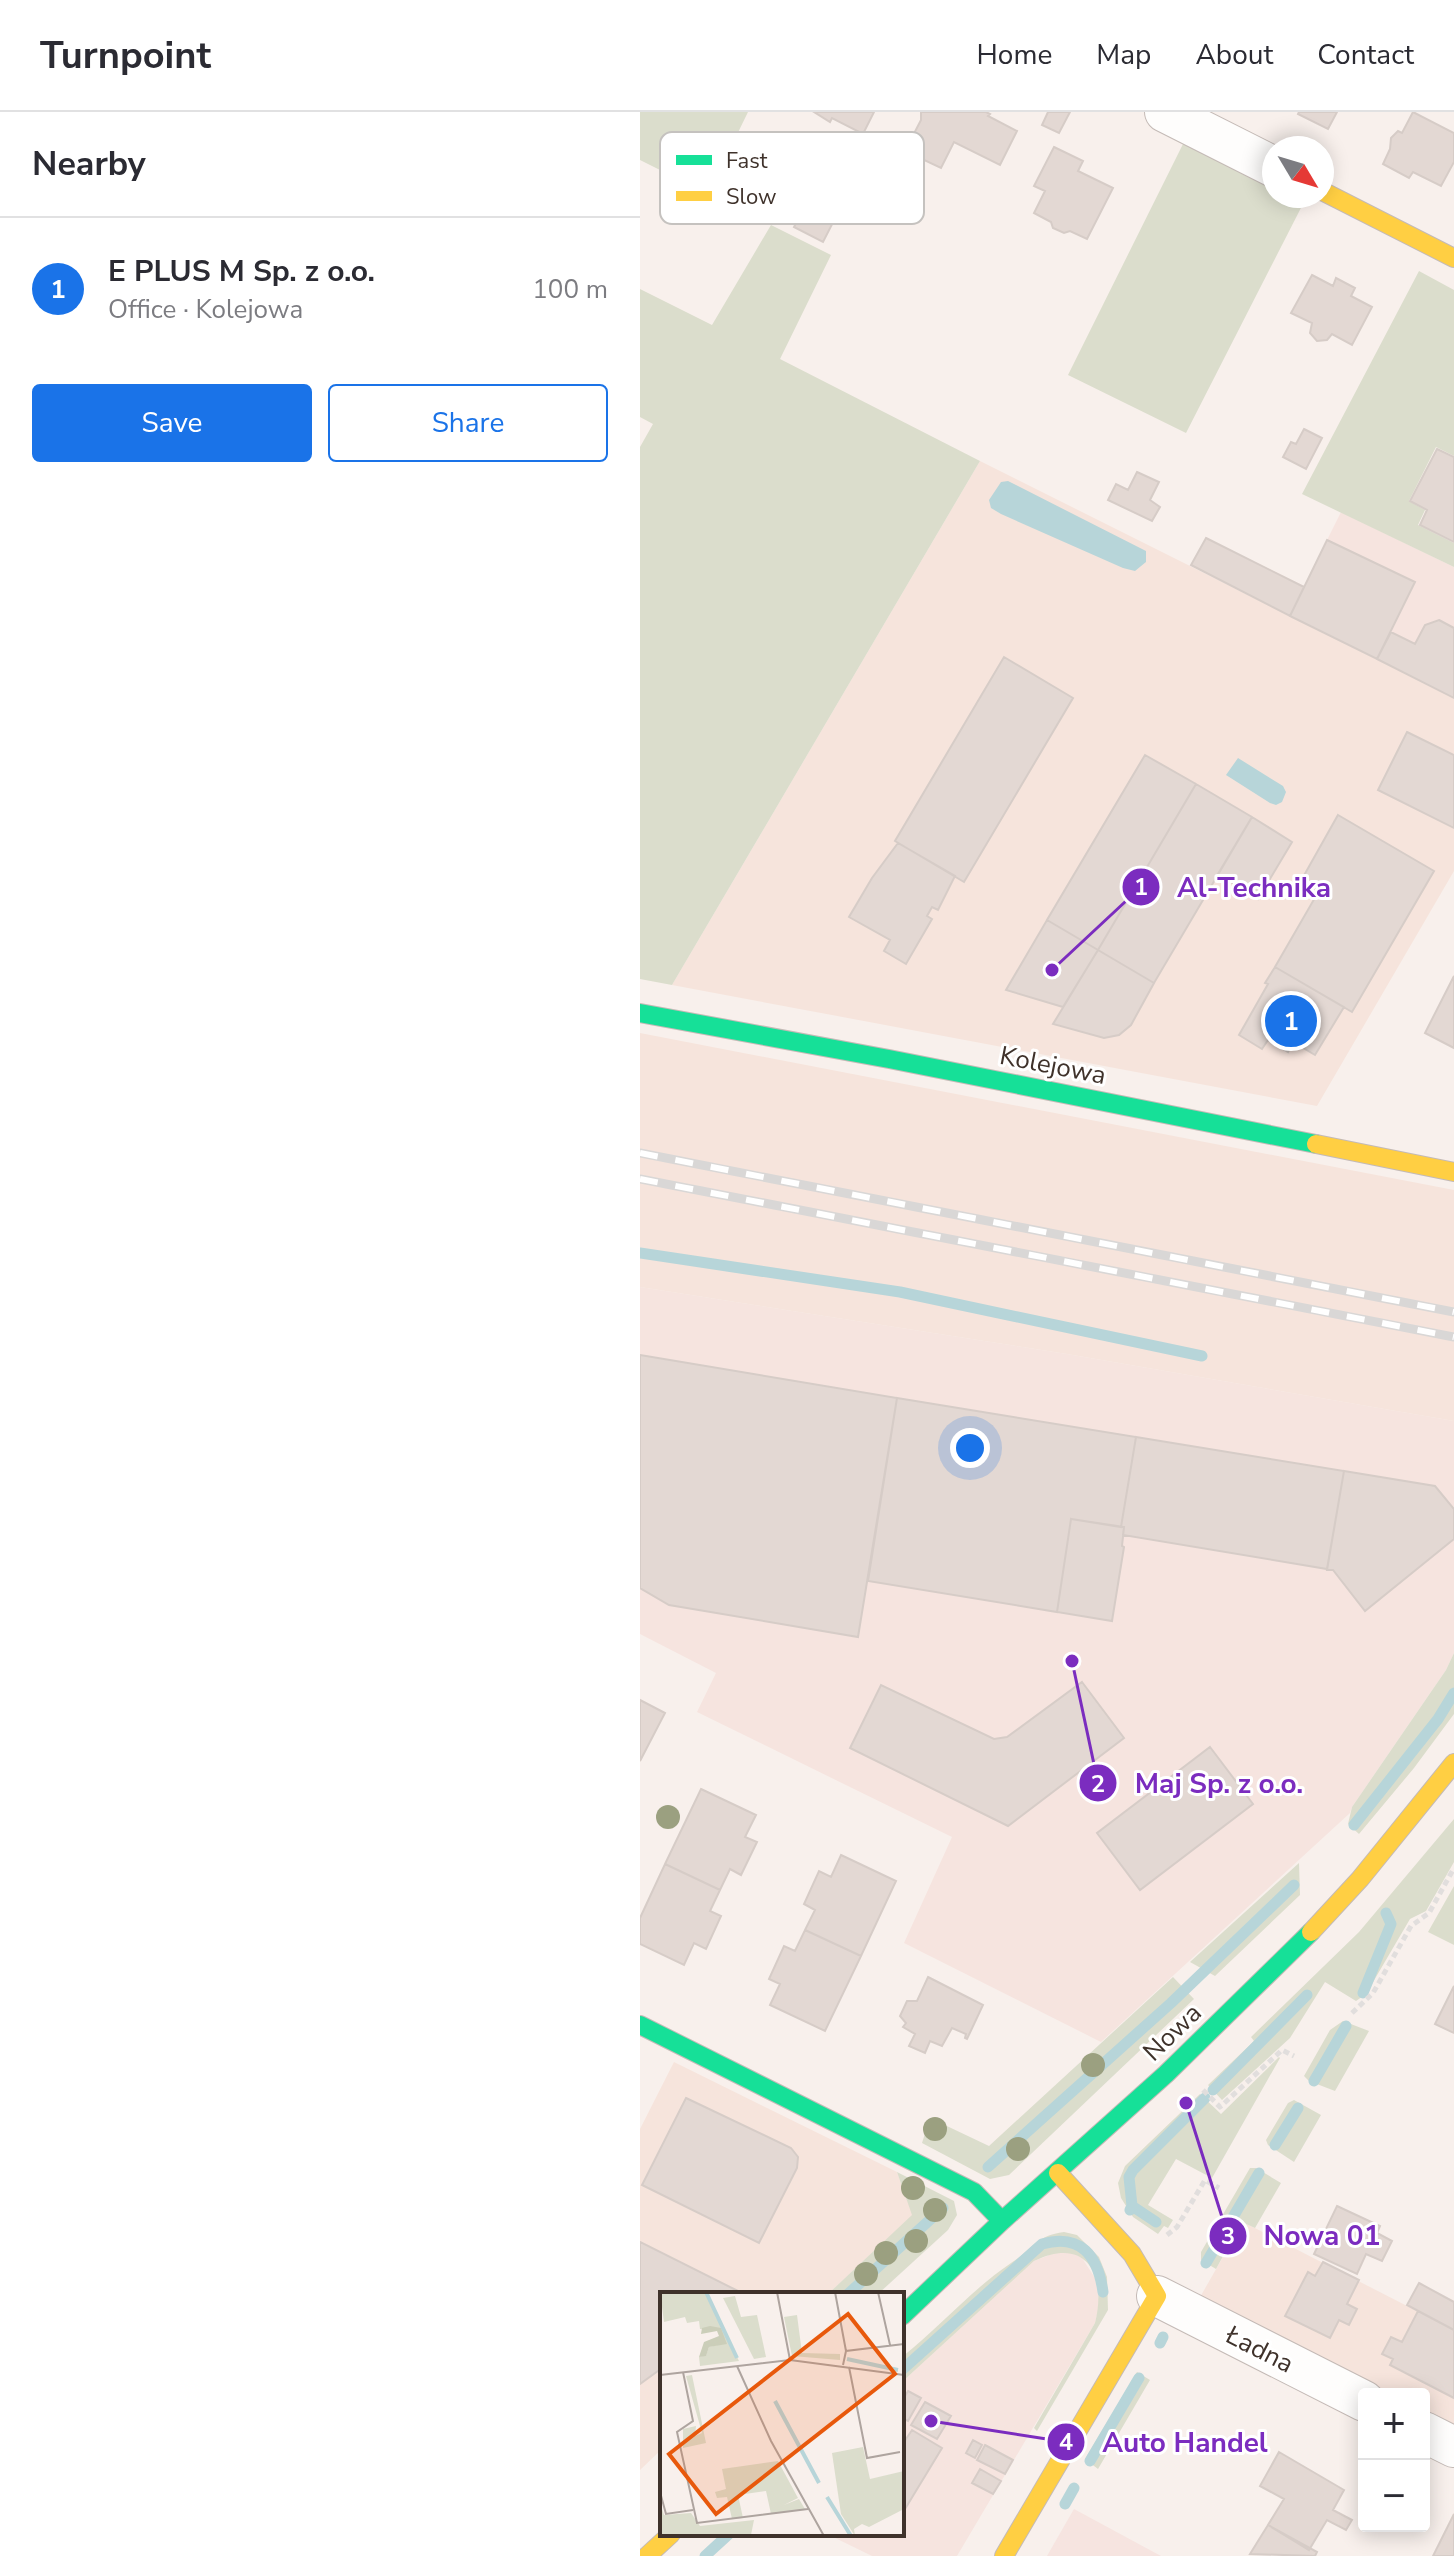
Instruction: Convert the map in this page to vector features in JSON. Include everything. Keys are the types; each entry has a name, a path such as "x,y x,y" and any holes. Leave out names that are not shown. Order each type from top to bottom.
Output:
{"street":[{"path":"1165,112 1262,161"},
{"path":"1334,197 1454,258"},
{"name":"Kolejowa","path":"640,1013 889,1059 1454,1172"},
{"name":"Nowa","path":"904,2314 1002,2221 1166,2074 1299,1946 1360,1879 1454,1763"},
{"path":"640,2025 974,2192 1002,2221"},
{"path":"1004,2556 1157,2296 1116,2233 1058,2173"},
{"name":"Ładna","path":"1157,2296 1358,2398"},
{"path":"1430,2435 1454,2447"},
{"path":"647,2556 669,2536"}],"path":[{"path":"1352,2013 1373,1993 1411,1926 1429,1913 1454,1868"},
{"path":"1209,2095 1220,2107 1282,2050 1294,2056"},
{"path":"1155,2237 1168,2235 1177,2227 1205,2180 1219,2188"}],"shaded area":[{"path":"980,461 1454,698 1454,871 1317,1106 672,985"},
{"path":"1341,512 1454,567 1454,698 1191,565 1206,538 1304,586"},
{"path":"640,1033 1454,1190 1454,1421 1067,1354 640,1287"},
{"path":"640,1287 1067,1354 1454,1421 1454,1653 1446,1670 1350,1813 1101,2042 904,1943 952,1837 697,1712 716,1673 640,1634"},
{"path":"674,2062 897,2172 913,2215 830,2292 660,2292 660,2451 640,2470 640,2129"},
{"path":"1243,2222 1454,2330 1454,2429 1430,2417 1430,2388 1373,2388 1199,2299"},
{"path":"1060,2251 1073,2252 1082,2258 1095,2278 1100,2304 1095,2323 957,2556 872,2556 831,2536 904,2536 904,2380 1034,2261"},
{"path":"1074,2509 1161,2556 1047,2556"}],"green space":[{"path":"640,112 748,112 738,132 660,132 660,170 640,160"},
{"path":"1185,140 1262,179 1262,208 1301,208 1186,433 1068,375"},
{"path":"771,225 831,255 780,359 980,461 672,985 640,979 640,447 653,424 640,417 640,289 712,325"},
{"path":"1419,271 1454,290 1454,456 1436,447 1409,501 1425,510 1418,525 1454,543 1454,567 1302,494"},
{"path":"1454,1653 1454,1714 1359,1834 1348,1824 1352,1807 1446,1670"},
{"path":"1454,1819 1454,1862 1426,1911 1410,1919 1366,1994 1356,2001 1325,1982 1290,2038 1222,2100 1208,2085 1254,2041 1251,2037 1359,1932"},
{"path":"1299,1863 1300,1895 1215,1976 1190,1962"},
{"path":"1454,1886 1454,1945 1428,1932"},
{"path":"1173,1977 1194,1999 1009,2175 990,2179 922,2143 930,2118 989,2146"},
{"path":"1343,2021 1369,2031 1335,2091 1304,2076 1330,2030"},
{"path":"1279,2057 1212,2178 1176,2159 1148,2205 1173,2220 1168,2228 1164,2226 1158,2234 1133,2217 1121,2198 1118,2183 1125,2166 1200,2094 1221,2114"},
{"path":"1294,2100 1321,2115 1294,2162 1268,2145 1266,2140 1288,2103"},
{"path":"1250,2168 1256,2168 1281,2183 1255,2228 1242,2222 1216,2269 1201,2260 1201,2252"},
{"path":"897,2172 954,2201 957,2215 948,2230 880,2292 830,2292 912,2215"},
{"path":"1064,2232 1077,2235 1099,2257 1107,2277 1108,2310 1037,2431 1034,2428 1095,2323 1098,2290 1095,2276 1080,2257 1068,2253 1052,2254 1034,2261 904,2380 904,2355 982,2285 1035,2244"},
{"path":"1137,2372 1150,2380 1098,2469 1085,2459"}],"water":[{"path":"1008,481 1146,551 1146,562 1135,571 1123,568 1001,514 991,508 989,500 1001,482"},
{"path":"1238,758 1283,786 1286,792 1282,802 1276,805 1270,803 1226,775"}],"building":[{"path":"814,112 874,112 864,132 832,118 830,122"},
{"path":"921,112 986,112 1017,131 1000,165 954,142 941,168 924,160 924,132 915,132"},
{"path":"1048,112 1070,112 1059,133 1042,125"},
{"path":"1299,112 1337,112 1328,129"},
{"path":"1413,112 1454,133 1454,162 1441,186 1413,172 1409,178 1383,164 1391,138 1398,131 1402,133"},
{"path":"1054,147 1083,161 1078,171 1113,188 1087,239 1053,228 1051,222 1034,213 1045,191 1034,186"},
{"path":"796,224 832,224 823,242 794,227"},
{"path":"1312,275 1333,286 1336,278 1355,288 1351,296 1372,307 1352,345 1332,334 1327,340 1317,341 1310,333 1312,323 1291,313"},
{"path":"1304,429 1322,438 1306,469 1283,457 1291,442 1296,444"},
{"path":"1437,449 1454,457 1454,542 1420,525 1427,510 1410,501"},
{"path":"1137,472 1159,482 1150,500 1160,507 1152,521 1108,500 1116,484 1128,490"},
{"path":"1206,538 1304,587 1290,616 1191,565"},
{"path":"1327,540 1415,582 1377,659 1290,616"},
{"path":"1439,620 1454,628 1454,698 1377,659 1391,632 1415,644 1425,625"},
{"path":"1004,657 1073,698 964,882 895,841"},
{"path":"1407,732 1454,755 1454,828 1378,790"},
{"path":"1145,755 1196,784 1098,950 1047,920"},
{"path":"1196,784 1252,817 1154,983 1098,950"},
{"path":"1338,815 1434,871 1352,1012 1275,967 1316,896 1298,886"},
{"path":"1252,817 1292,842 1258,899 1218,874"},
{"path":"898,843 955,876 938,910 932,907 927,916 932,919 906,964 884,951 890,940 849,917"},
{"path":"1047,920 1098,950 1063,1007 1006,990"},
{"path":"1098,950 1154,983 1131,1025 1119,1035 1104,1038 1053,1024"},
{"path":"1275,967 1344,1007 1315,1055 1293,1042 1288,1052 1268,1040 1262,1049 1239,1035"},
{"path":"1454,976 1454,1048 1425,1033"},
{"path":"640,1355 897,1398 858,1637 669,1605 640,1588"},
{"path":"897,1398 1136,1437 1121,1527 1071,1519 1057,1612 868,1581"},
{"path":"1136,1437 1344,1471 1327,1569 1123,1535 1124,1527 1121,1527"},
{"path":"1344,1471 1435,1486 1454,1509 1454,1539 1365,1611 1333,1570 1327,1570"},
{"path":"1071,1519 1124,1527 1124,1547 1112,1621 1057,1612"},
{"path":"1082,1682 1124,1738 1008,1826 850,1748 881,1685 994,1739 1007,1737"},
{"path":"640,1700 665,1713 640,1761"},
{"path":"1210,1747 1253,1804 1140,1890 1097,1833"},
{"path":"701,1789 756,1815 745,1837 757,1842 741,1875 730,1869 720,1890 665,1864"},
{"path":"841,1855 896,1881 861,1956 805,1930 815,1910 804,1904 819,1871 831,1877"},
{"path":"665,1864 720,1890 710,1911 721,1916 706,1949 694,1943 684,1965 640,1944 640,1918"},
{"path":"805,1930 861,1956 825,2031 770,2005 780,1984 769,1979 784,1946 795,1951"},
{"path":"928,1977 983,2005 967,2039 966,2034 952,2028 942,2046 930,2041 925,2053 909,2046 915,2034 903,2027 906,2023 900,2016 907,2001 917,2001"},
{"path":"1454,1986 1454,2033 1435,2024"},
{"path":"686,2098 791,2148 798,2157 797,2168 759,2243 642,2185"},
{"path":"1337,2206 1380,2226 1377,2233 1392,2241 1382,2261 1366,2254 1357,2274 1314,2254"},
{"path":"640,2242 740,2292 660,2292 660,2369 640,2384"},
{"path":"1323,2262 1359,2280 1347,2304 1357,2309 1349,2325 1339,2320 1330,2338 1285,2316 1308,2272 1315,2276"},
{"path":"1419,2283 1454,2302 1454,2330 1407,2305"},
{"path":"1418,2311 1454,2330 1454,2398 1390,2365 1393,2359 1382,2354 1391,2337 1402,2342"},
{"path":"908,2391 921,2398 908,2421 904,2419 904,2398"},
{"path":"925,2402 951,2416 937,2439 911,2425"},
{"path":"912,2430 942,2448 904,2511 904,2442"},
{"path":"973,2440 982,2445 975,2458 966,2453"},
{"path":"985,2445 1013,2460 1005,2474 977,2460"},
{"path":"1279,2452 1344,2490 1333,2510 1352,2520 1346,2530 1327,2520 1309,2550 1268,2525 1284,2499 1260,2486"},
{"path":"980,2469 1001,2481 993,2494 972,2483"},
{"path":"1454,2514 1454,2556 1433,2556"},
{"path":"1268,2525 1317,2552 1315,2556 1250,2554"}],"waterway":[{"path":"640,1253 900,1292 1202,1356"},
{"path":"1354,1825 1438,1719 1454,1693"},
{"path":"988,2167 1171,2003 1294,1885"},
{"path":"1363,1993 1391,1924 1386,1913"},
{"path":"1213,2090 1307,1995"},
{"path":"1314,2081 1346,2026"},
{"path":"1130,2210 1129,2177 1133,2170 1205,2098"},
{"path":"1275,2145 1298,2108"},
{"path":"1206,2263 1259,2173"},
{"path":"1132,2206 1156,2222"},
{"path":"850,2292 943,2208"},
{"path":"904,2368 1042,2244 1067,2242 1085,2250 1097,2268 1103,2292"},
{"path":"1160,2343 1163,2337"},
{"path":"1090,2461 1139,2378"},
{"path":"1065,2504 1074,2488"},
{"path":"705,2556 727,2536"}],"railway":[{"path":"640,1153 1454,1312"},
{"path":"640,1179 1454,1337"}],"traffic: fast":[{"path":"640,1013 1316,1144"},
{"path":"904,2314 1002,2221 1166,2074 1311,1932"},
{"path":"640,2025 974,2192 1002,2221"}],"traffic: slow":[{"path":"1334,197 1454,258"},
{"path":"1316,1144 1454,1172"},
{"path":"1311,1932 1360,1879 1454,1763"},
{"path":"1004,2556 1157,2296 1132,2254 1058,2173"},
{"path":"647,2556 669,2536"}],"place":[{"name":"Al-Technika","path":"1052,970"},
{"name":"E PLUS M Sp. z o.o.","path":"1291,1021"},
{"name":"Maj Sp. z o.o.","path":"1072,1661"},
{"name":"Nowa 01","path":"1186,2103"},
{"name":"Auto Handel","path":"931,2421"}]}
